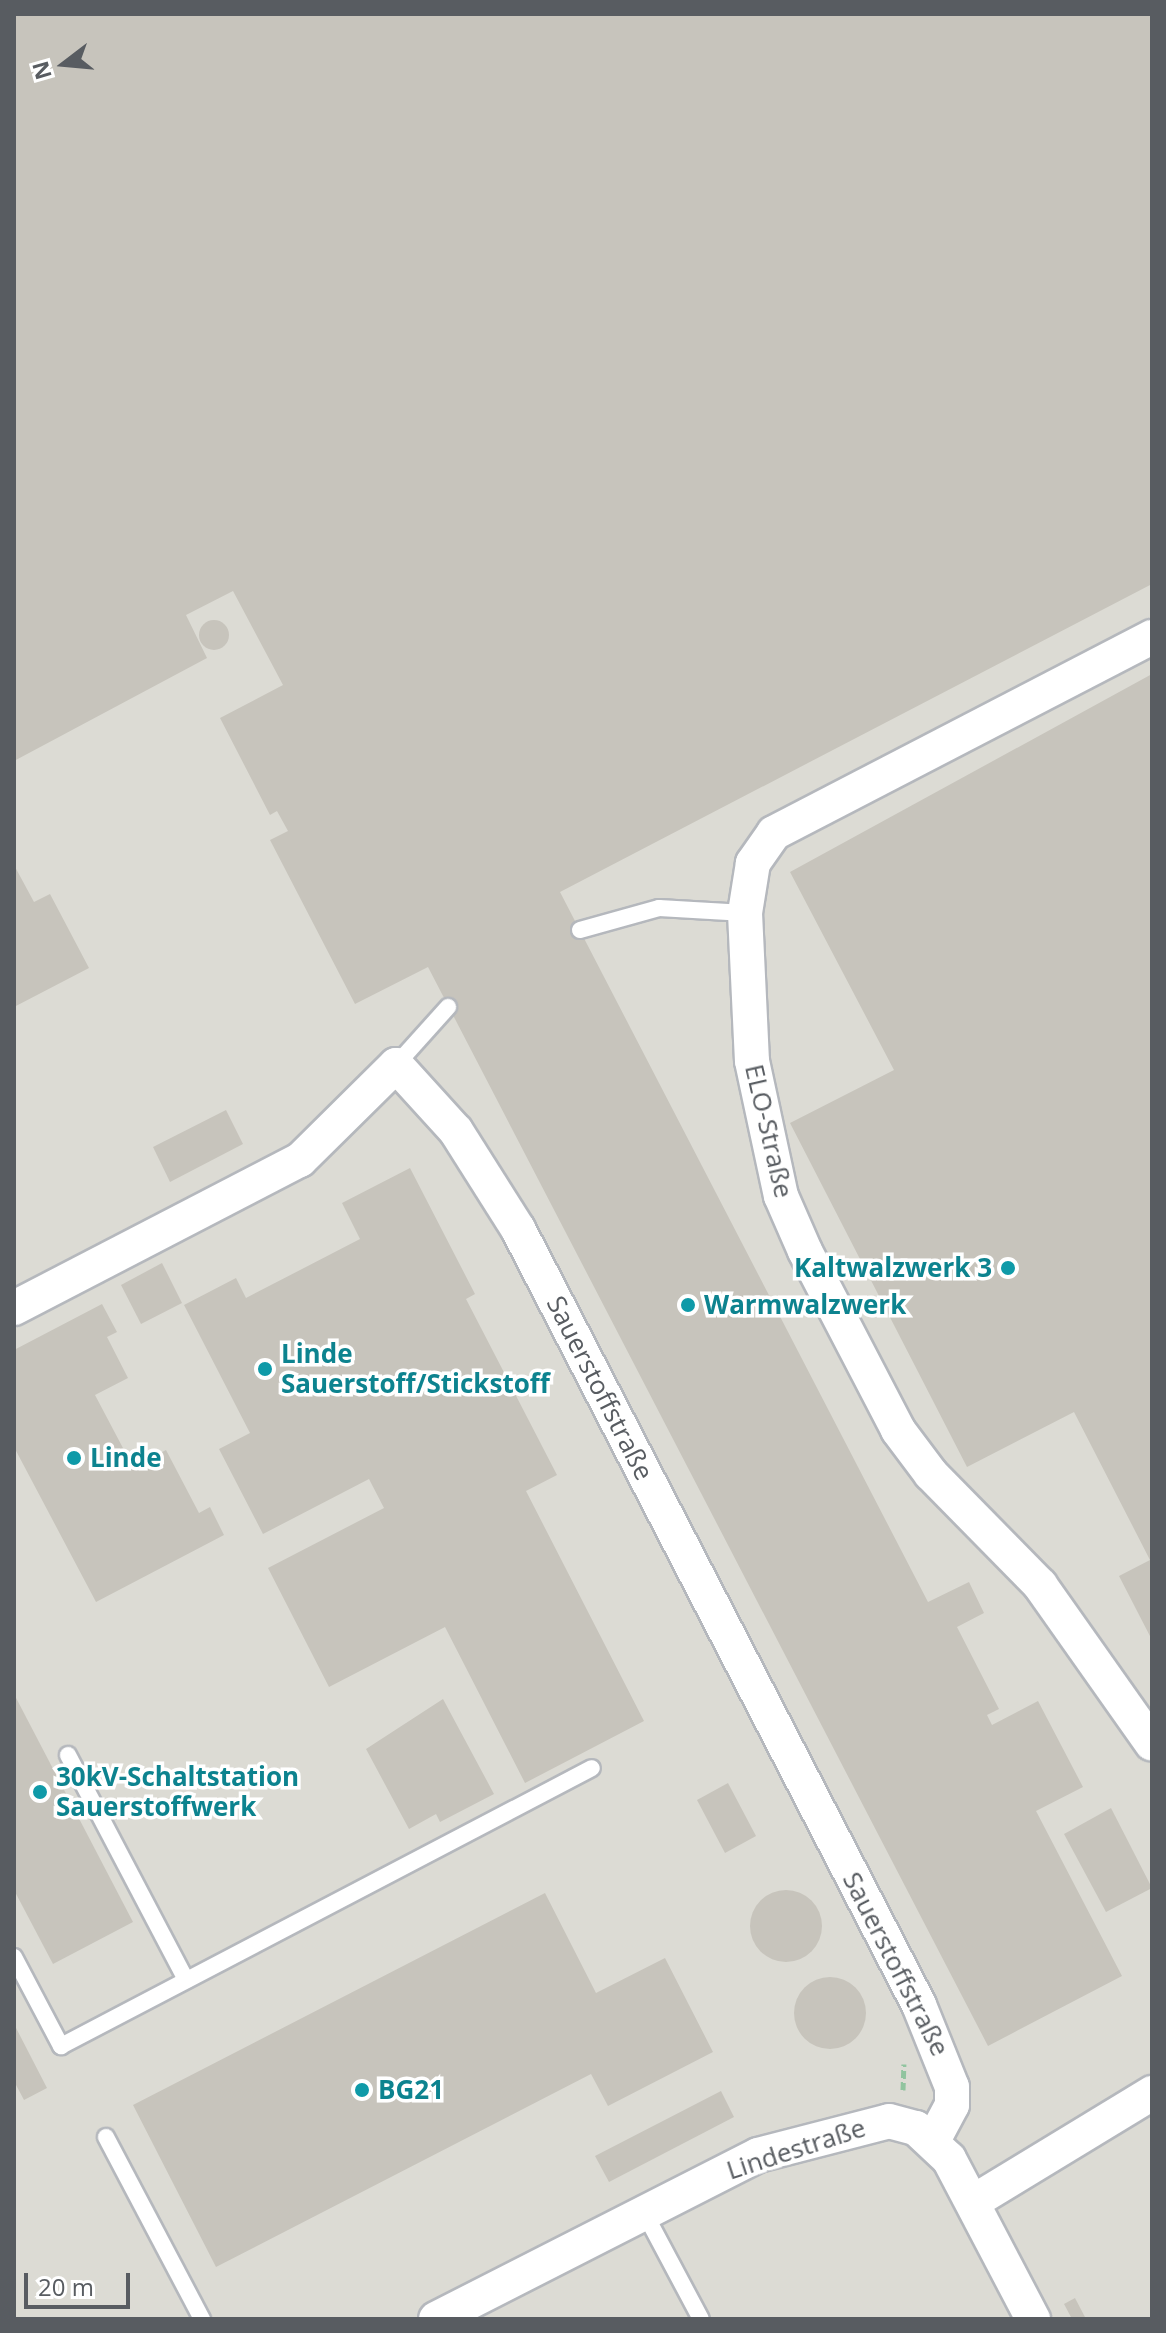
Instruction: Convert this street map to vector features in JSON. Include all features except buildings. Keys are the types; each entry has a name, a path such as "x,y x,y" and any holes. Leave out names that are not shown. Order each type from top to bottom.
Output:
{"street":[{"name":"ELO-Straße","path":"1152,637 774,833 753,863 745,913 752,1061 781,1196 805,1251 898,1430 931,1474 1040,1585 1152,1744"},
{"path":"14,1308 300,1160 396,1065"},
{"name":"Sauerstoffstraße","path":"396,1065 456,1131 518,1229 919,2005 952,2087 952,2105 933,2140"},
{"path":"973,2202 1152,2093"},
{"name":"Lindestraße","path":"436,2319 758,2155 869,2123 898,2122 933,2140"},
{"path":"933,2140 973,2202 1033,2319"}],"lane":[{"path":"580,930 659,908 745,913"},
{"path":"396,1065 448,1007"},
{"path":"68,1755 186,1980"},
{"path":"14,1957 61,2046 592,1768"},
{"path":"106,2137 202,2319"},
{"path":"644,2212 701,2319"}],"shaded area":[{"path":"14,14 1152,14 1152,2319 14,2319"}],"place":[{"name":"Kaltwalzwerk 3","path":"1008,1268"},
{"name":"Warmwalzwerk","path":"688,1305"},
{"name":"Linde Sauerstoff/Stickstoff","path":"265,1369"},
{"name":"Linde","path":"74,1458"},
{"name":"30kV-Schaltstation Sauerstoffwerk","path":"40,1792"},
{"name":"BG21","path":"362,2090"}]}
